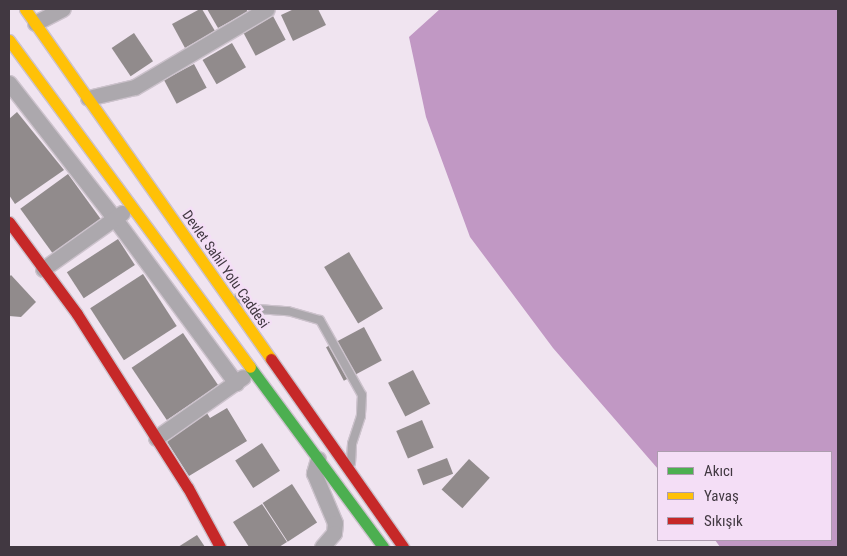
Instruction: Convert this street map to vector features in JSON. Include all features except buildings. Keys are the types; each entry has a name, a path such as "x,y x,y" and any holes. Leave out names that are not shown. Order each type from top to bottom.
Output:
{"main road":[{"name":"Devlet Sahil Yolu Caddesi","path":"25,9 403,547"},
{"path":"9,40 383,547"},
{"path":"9,222 76,314 188,488 220,547"}],"street":[{"path":"35,23 63,9"},
{"path":"88,98 135,87 267,9"},
{"path":"9,83 114,219 236,383"},
{"path":"43,269 132,206"},
{"path":"156,438 253,371"},
{"path":"318,458 314,473 335,523 334,533 322,547"}],"lane":[{"path":"221,288 256,309 288,311 320,320 362,395 361,416 352,444 350,472"}],"shaded area":[{"path":"440,9 838,9 838,547 720,547 716,541 832,541 832,451 657,451 657,468 553,348 470,237 426,117 409,37"}],"traffic: fast":[{"path":"250,367 383,547"}],"traffic: slow":[{"path":"25,9 271,359"},
{"path":"9,40 250,367"}],"traffic: jam":[{"path":"9,222 77,314 188,488 220,547"},
{"path":"271,359 403,547"}]}
